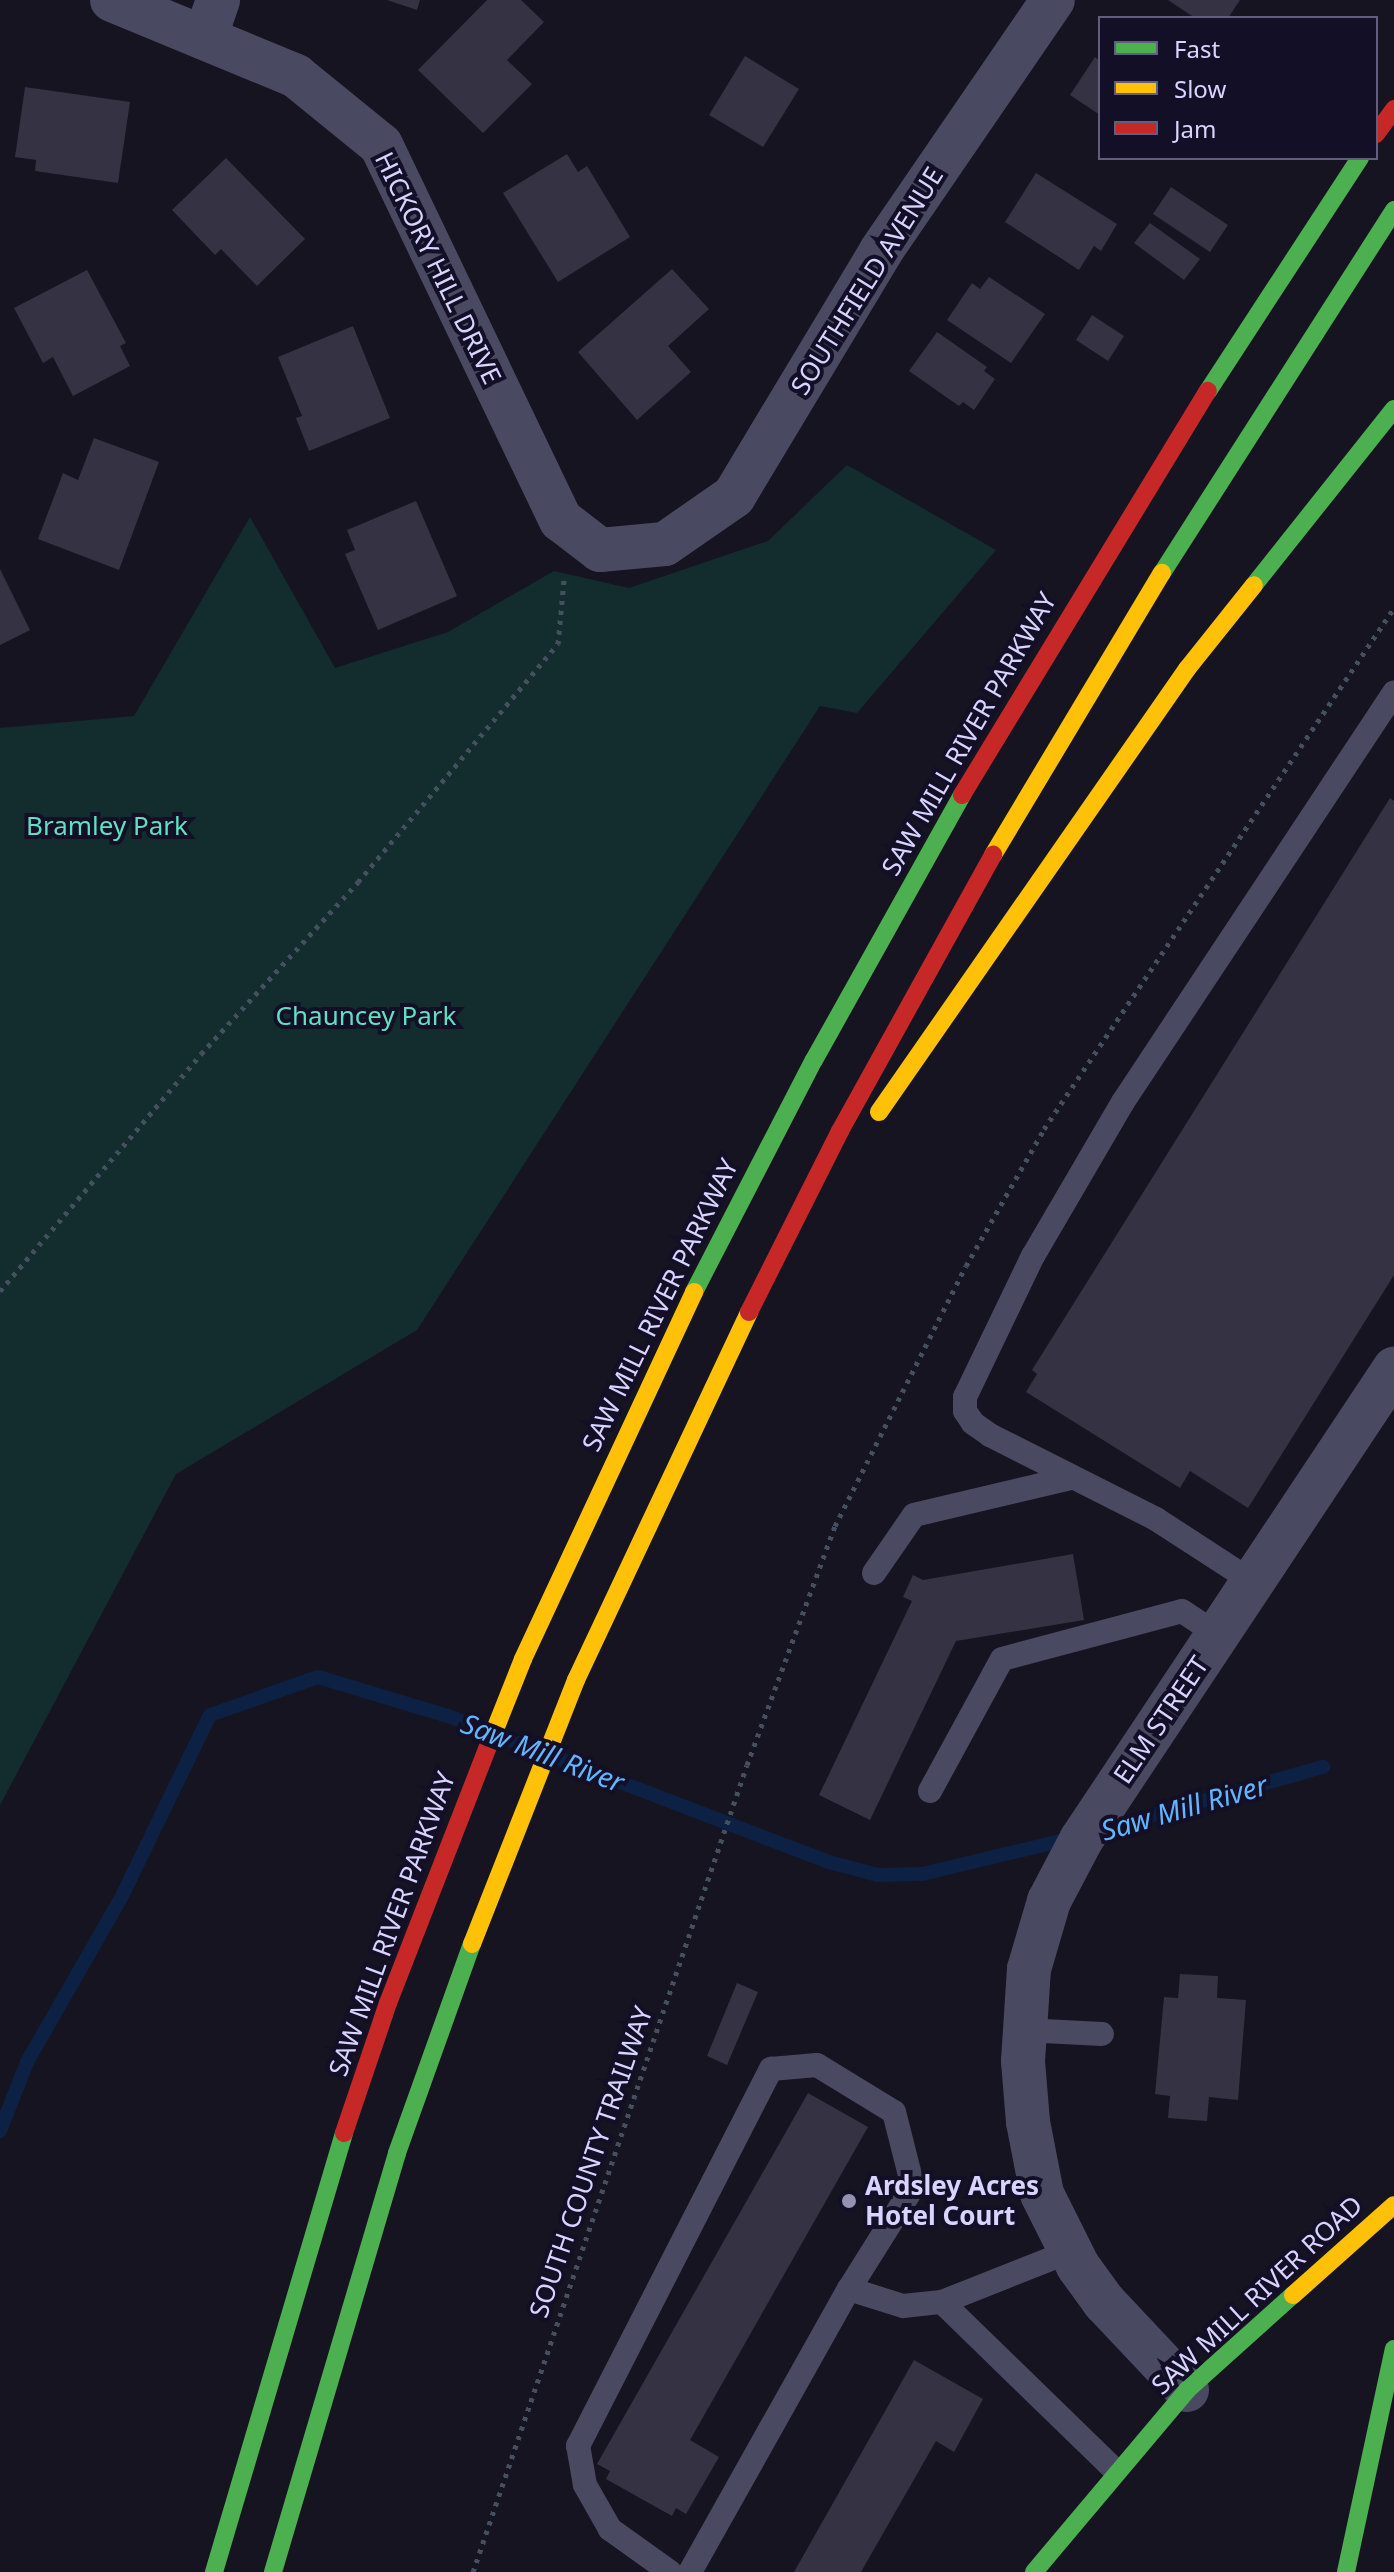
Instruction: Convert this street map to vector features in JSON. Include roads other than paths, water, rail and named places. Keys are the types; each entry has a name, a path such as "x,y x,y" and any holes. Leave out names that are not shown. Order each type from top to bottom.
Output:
{"main road":[{"path":"1378,131 1394,109"},
{"name":"SAW MILL RIVER PARKWAY","path":"214,2572 332,2170 467,1795 523,1659 656,1366 896,910 1077,600 1359,160"},
{"path":"273,2572 397,2153 520,1816 576,1680 761,1286 855,1104 1006,831 1191,524 1394,210"},
{"path":"761,1286 1150,718 1394,409"},
{"name":"SAW MILL RIVER ROAD","path":"1034,2572 1115,2470 1187,2390 1394,2205"},
{"path":"1346,2572 1394,2349"}],"street":[{"name":"HICKORY HILL DRIVE","path":"112,0 212,18 296,76 381,145 561,520 600,550 665,544"},
{"name":"SOUTHFIELD AVENUE","path":"665,544 734,496 881,251 1053,0"},
{"name":"ELM STREET","path":"1187,2390 1104,2302 1071,2251 1042,2194 1033,2157 1024,2030 1029,1969 1042,1921 1068,1862 1394,1369"}],"lane":[{"path":"1253,1582 1156,1519 1071,1478 973,1423 965,1411 970,1384 1033,1256 1123,1102 1394,692"},
{"path":"874,1573 914,1515 1071,1478"},
{"path":"930,1791 1002,1659 1182,1611 1218,1635"},
{"path":"1024,2030 1102,2034"},
{"path":"670,2572 610,2529 585,2485 578,2446 771,2069 817,2065 894,2112 913,2187 849,2289 690,2572"},
{"path":"849,2289 903,2306 942,2302 1071,2251"},
{"path":"942,2302 1115,2470"}],"waterway":[{"name":"Saw Mill River","path":"0,2131 27,2062 121,1898 210,1715 318,1677 451,1717 829,1862 877,1875 922,1874 1073,1838"},
{"name":"Saw Mill River","path":"1100,1830 1323,1767"}],"place":[{"name":"Ardsley Acres Hotel Court","path":"849,2201"}],"park label":[{"name":"Bramley Park","path":"107,826"},
{"name":"Chauncey Park","path":"366,1016"}]}
